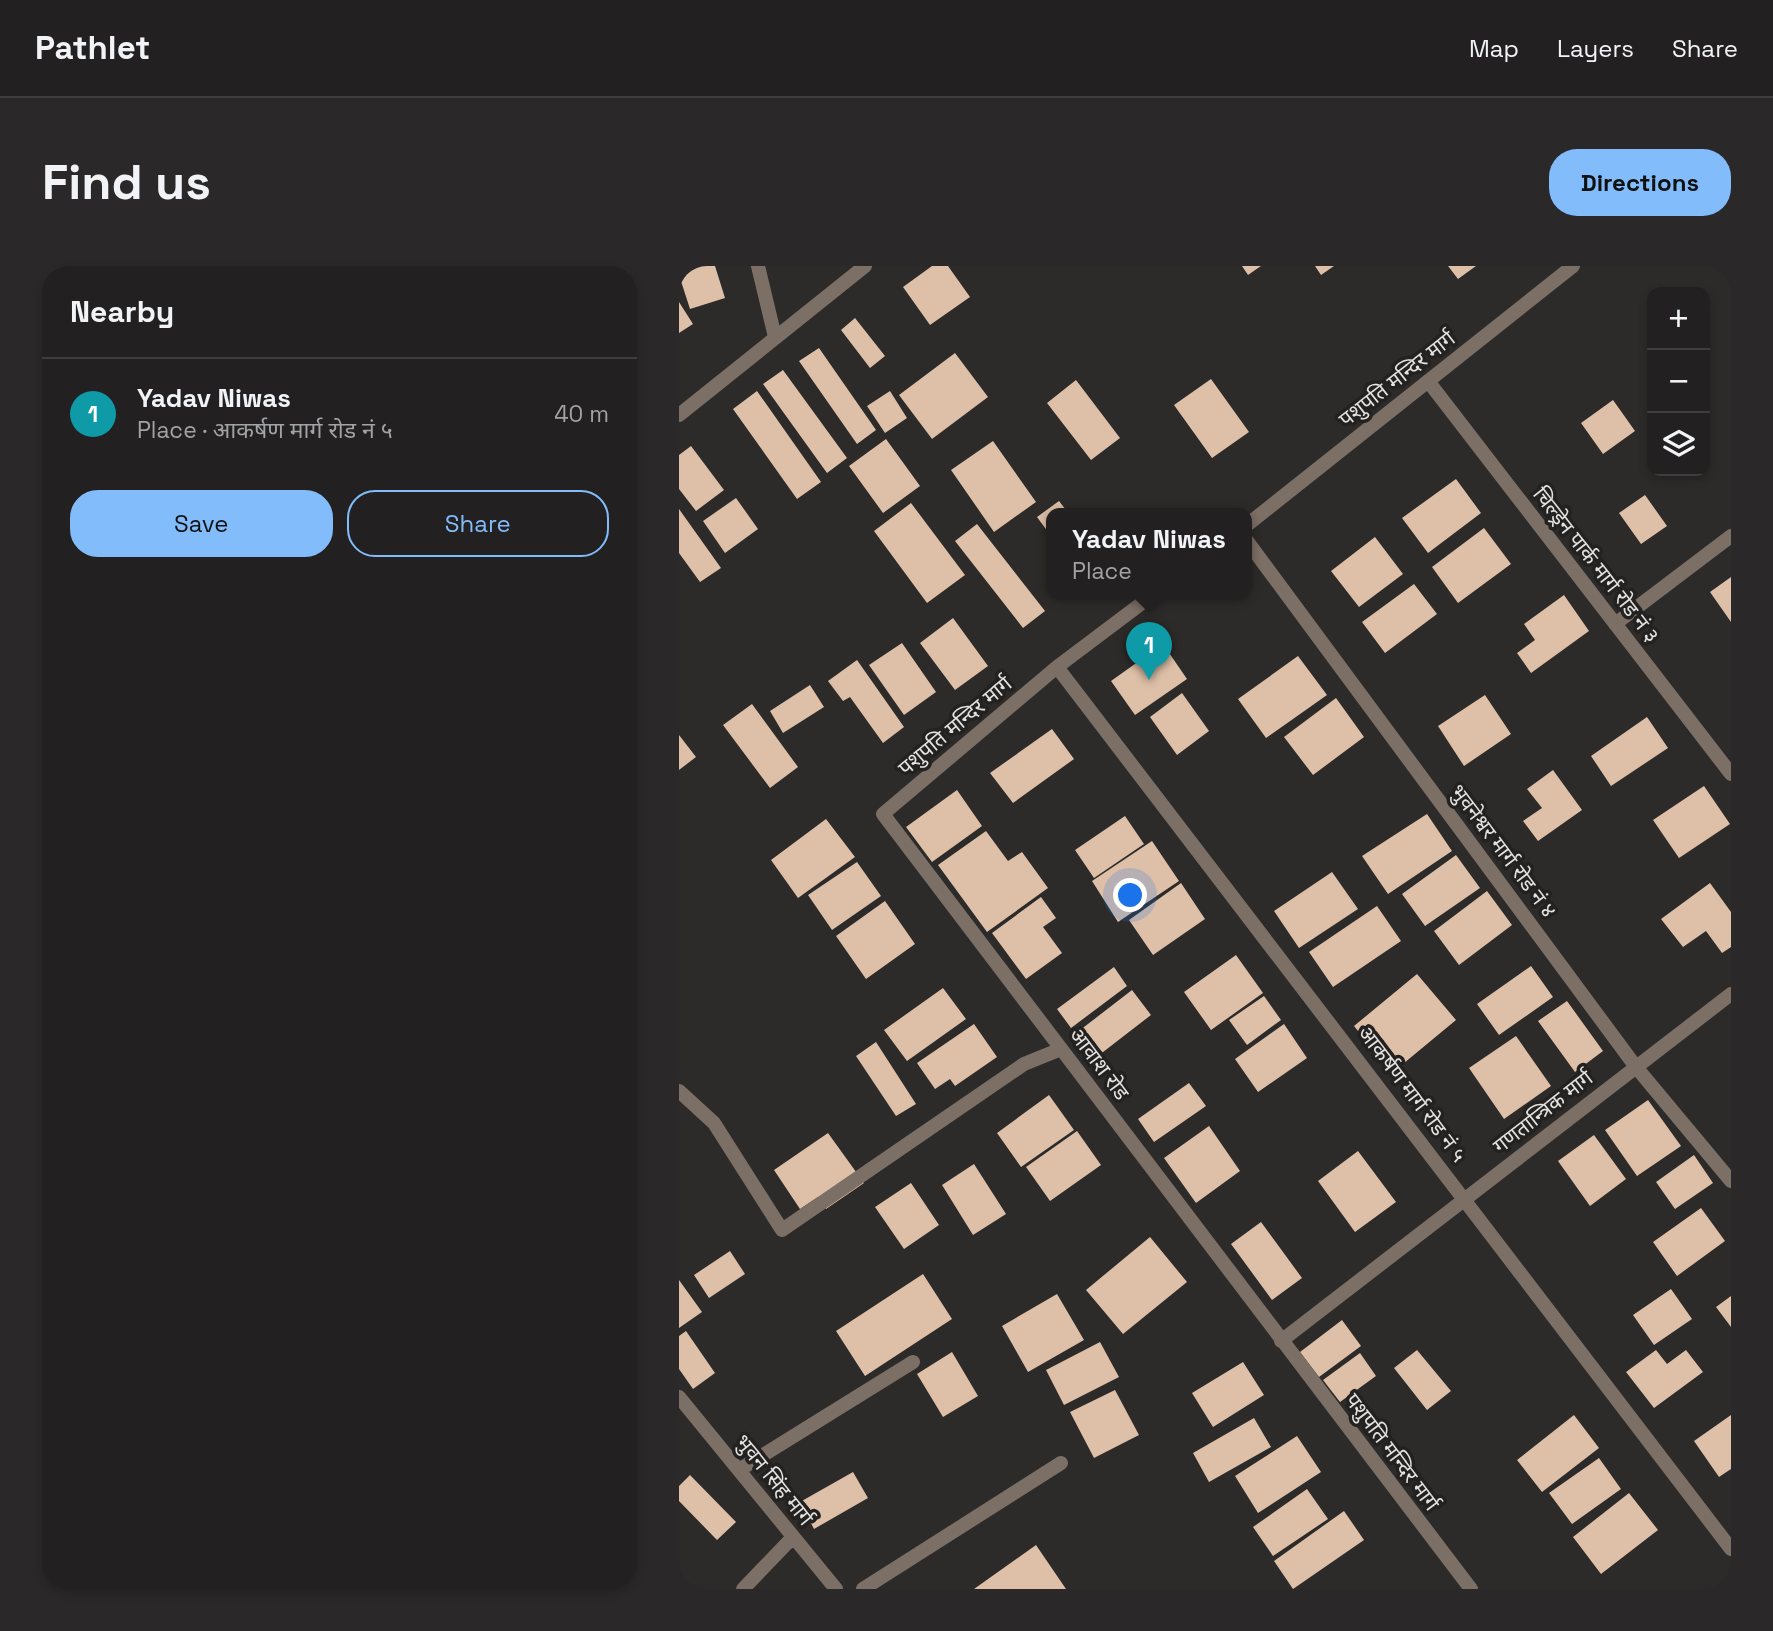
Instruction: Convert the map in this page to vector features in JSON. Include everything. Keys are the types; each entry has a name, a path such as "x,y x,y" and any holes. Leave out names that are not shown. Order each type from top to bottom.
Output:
{"street":[{"path":"758,266 775,337"},
{"path":"679,415 865,266"},
{"name":"पशुपति मन्दिर मार्ग","path":"1252,520 1573,266"},
{"name":"चिल्ड्रेन पार्क मार्ग रोड नं ३","path":"1428,381 1731,774"},
{"path":"1615,624 1731,536"},
{"name":"भुवनेश्वर मार्ग रोड नं ४","path":"1252,548 1636,1067 1731,1181"},
{"name":"पशुपति मन्दिर मार्ग","path":"883,814 1057,667 1147,599"},
{"name":"आकर्षण मार्ग रोड नं ५","path":"1057,667 1731,1549"},
{"name":"आवाश रोड","path":"883,814 1281,1340"},
{"name":"गणतान्त्रिक मार्ग","path":"1281,1340 1731,994"},
{"path":"679,1091 714,1123 782,1230 1024,1064 1061,1049"},
{"name":"पशुपति मन्दिर मार्ग","path":"1281,1340 1471,1589"},
{"path":"739,1470 913,1362"},
{"name":"भुवन सिंह मार्ग","path":"680,1401 836,1589"},
{"path":"863,1589 1061,1464"},
{"path":"743,1589 793,1537"}],"building":[{"path":"679,266 715,266 725,298 690,309 679,275"},
{"path":"932,266 948,266 970,297 930,325 903,287"},
{"path":"1242,266 1261,266 1248,275"},
{"path":"1315,266 1334,266 1321,275"},
{"path":"1448,266 1476,266 1458,279"},
{"path":"679,302 693,324 679,333"},
{"path":"855,318 885,356 870,368 841,330"},
{"path":"819,348 876,430 857,444 799,361"},
{"path":"955,353 988,397 932,439 899,395"},
{"path":"783,370 847,458 827,473 763,384"},
{"path":"1211,379 1249,432 1212,458 1174,405"},
{"path":"1076,380 1120,438 1091,460 1047,403"},
{"path":"757,391 821,482 797,499 733,409"},
{"path":"890,391 907,418 885,433 867,406"},
{"path":"1613,400 1635,431 1603,454 1581,423"},
{"path":"886,439 920,486 883,513 849,466"},
{"path":"993,441 1036,502 994,532 951,470"},
{"path":"691,446 724,490 696,511 679,489 679,455"},
{"path":"1456,479 1481,513 1428,553 1402,518"},
{"path":"1645,495 1667,526 1641,544 1619,513"},
{"path":"736,498 758,529 725,553 703,521"},
{"path":"1059,501 1064,508 1049,508"},
{"path":"911,503 965,575 927,603 874,531"},
{"path":"679,509 721,568 700,582 679,553"},
{"path":"1046,510 1046,529 1037,517"},
{"path":"977,524 1045,611 1023,628 955,541"},
{"path":"1484,528 1511,564 1458,603 1432,567"},
{"path":"1375,537 1403,574 1359,607 1331,571"},
{"path":"1731,577 1731,622 1710,592"},
{"path":"1414,584 1437,614 1385,653 1362,622"},
{"path":"1564,595 1589,631 1531,673 1517,653 1535,640 1524,624"},
{"path":"953,618 988,666 955,690 920,643"},
{"path":"902,643 936,692 904,715 869,665"},
{"path":"1163,644 1187,679 1135,715 1111,681"},
{"path":"1298,656 1327,695 1266,738 1238,699"},
{"path":"857,660 904,727 883,743 850,697 843,701 828,681"},
{"path":"810,685 824,707 783,733 770,711"},
{"path":"1182,693 1209,731 1177,755 1150,717"},
{"path":"1485,695 1511,734 1464,766 1438,726"},
{"path":"1336,698 1364,737 1313,775 1284,737"},
{"path":"752,704 798,767 770,788 723,725"},
{"path":"1647,717 1668,748 1611,786 1591,756"},
{"path":"1052,729 1074,759 1013,803 990,773"},
{"path":"679,735 696,757 679,770"},
{"path":"1553,770 1582,810 1538,841 1523,821 1542,808 1527,789"},
{"path":"1704,786 1730,824 1679,858 1653,820"},
{"path":"957,790 982,826 932,862 906,827"},
{"path":"1427,814 1452,851 1388,894 1362,856"},
{"path":"1125,816 1144,844 1094,878 1075,850"},
{"path":"826,819 855,857 798,898 771,860"},
{"path":"986,831 1008,861 1022,852 1048,888 987,932 938,865"},
{"path":"1152,841 1179,881 1118,922 1092,881"},
{"path":"1456,855 1480,888 1425,926 1402,894"},
{"path":"857,862 881,896 832,930 808,895"},
{"path":"1332,872 1358,909 1299,948 1274,911"},
{"path":"1181,883 1205,919 1153,955 1129,920"},
{"path":"1710,883 1731,912 1731,947 1722,953 1706,931 1683,947 1661,919"},
{"path":"1487,891 1512,925 1459,965 1434,931"},
{"path":"1041,897 1056,918 1043,927 1062,953 1026,979 992,933"},
{"path":"885,901 915,944 866,979 836,936"},
{"path":"1377,906 1401,941 1333,987 1309,952"},
{"path":"1236,955 1263,993 1211,1030 1184,992"},
{"path":"1531,966 1553,997 1499,1035 1477,1004"},
{"path":"1114,967 1127,986 1071,1028 1057,1009"},
{"path":"1417,974 1456,1020 1392,1073 1354,1026"},
{"path":"943,988 966,1019 907,1061 884,1030"},
{"path":"1132,990 1151,1015 1094,1059 1075,1034"},
{"path":"1264,996 1281,1020 1247,1045 1229,1020"},
{"path":"1567,1001 1603,1051 1575,1072 1538,1021"},
{"path":"974,1024 997,1057 955,1086 950,1079 935,1089 917,1063"},
{"path":"1284,1024 1307,1058 1258,1092 1235,1059"},
{"path":"1516,1036 1551,1086 1504,1119 1469,1068"},
{"path":"876,1042 916,1104 896,1116 856,1056"},
{"path":"1189,1083 1206,1106 1154,1142 1138,1119"},
{"path":"1049,1095 1074,1130 1021,1167 997,1133"},
{"path":"1648,1100 1681,1146 1637,1176 1605,1130"},
{"path":"1209,1126 1240,1171 1196,1203 1164,1158"},
{"path":"1077,1131 1101,1165 1050,1201 1026,1167"},
{"path":"828,1133 864,1183 826,1209 818,1197 800,1209 774,1170"},
{"path":"1594,1135 1626,1179 1590,1206 1558,1161"},
{"path":"1358,1151 1396,1202 1355,1232 1318,1181"},
{"path":"1694,1155 1713,1183 1675,1209 1656,1182"},
{"path":"974,1164 1006,1214 973,1235 942,1185"},
{"path":"911,1183 939,1225 904,1249 875,1207"},
{"path":"1701,1208 1725,1241 1677,1276 1653,1242"},
{"path":"1261,1222 1302,1278 1272,1300 1231,1244"},
{"path":"1150,1237 1187,1282 1123,1334 1086,1290"},
{"path":"730,1251 745,1274 709,1298 694,1275"},
{"path":"923,1274 952,1319 865,1376 836,1331"},
{"path":"679,1280 702,1312 679,1328"},
{"path":"1671,1289 1692,1319 1654,1345 1633,1315"},
{"path":"1057,1294 1084,1340 1028,1372 1002,1326"},
{"path":"1731,1296 1731,1327 1716,1307"},
{"path":"1342,1320 1361,1346 1319,1377 1300,1352"},
{"path":"686,1331 715,1373 693,1389 679,1369 679,1336"},
{"path":"1100,1342 1119,1377 1064,1405 1046,1370"},
{"path":"1417,1350 1451,1391 1427,1410 1394,1368"},
{"path":"1656,1350 1667,1364 1686,1350 1703,1372 1654,1408 1626,1372"},
{"path":"952,1352 978,1396 943,1417 917,1374"},
{"path":"1360,1353 1376,1376 1340,1402 1323,1380"},
{"path":"1243,1362 1264,1395 1213,1427 1192,1393"},
{"path":"1115,1390 1139,1435 1094,1458 1070,1412"},
{"path":"1574,1415 1599,1448 1542,1492 1517,1460"},
{"path":"1731,1415 1731,1469 1719,1477 1694,1441"},
{"path":"1254,1418 1271,1447 1209,1482 1193,1453"},
{"path":"1297,1436 1321,1472 1258,1513 1235,1476"},
{"path":"1599,1458 1621,1489 1572,1524 1549,1493"},
{"path":"853,1472 868,1498 814,1529 800,1502"},
{"path":"690,1475 736,1522 717,1540 679,1501 679,1486"},
{"path":"1307,1489 1328,1519 1273,1556 1253,1527"},
{"path":"1629,1493 1658,1530 1601,1574 1573,1537"},
{"path":"1344,1511 1364,1540 1293,1589 1274,1561"},
{"path":"1036,1545 1066,1589 974,1589"}],"place":[{"name":"Yadav Niwas","path":"1149,680"}]}
